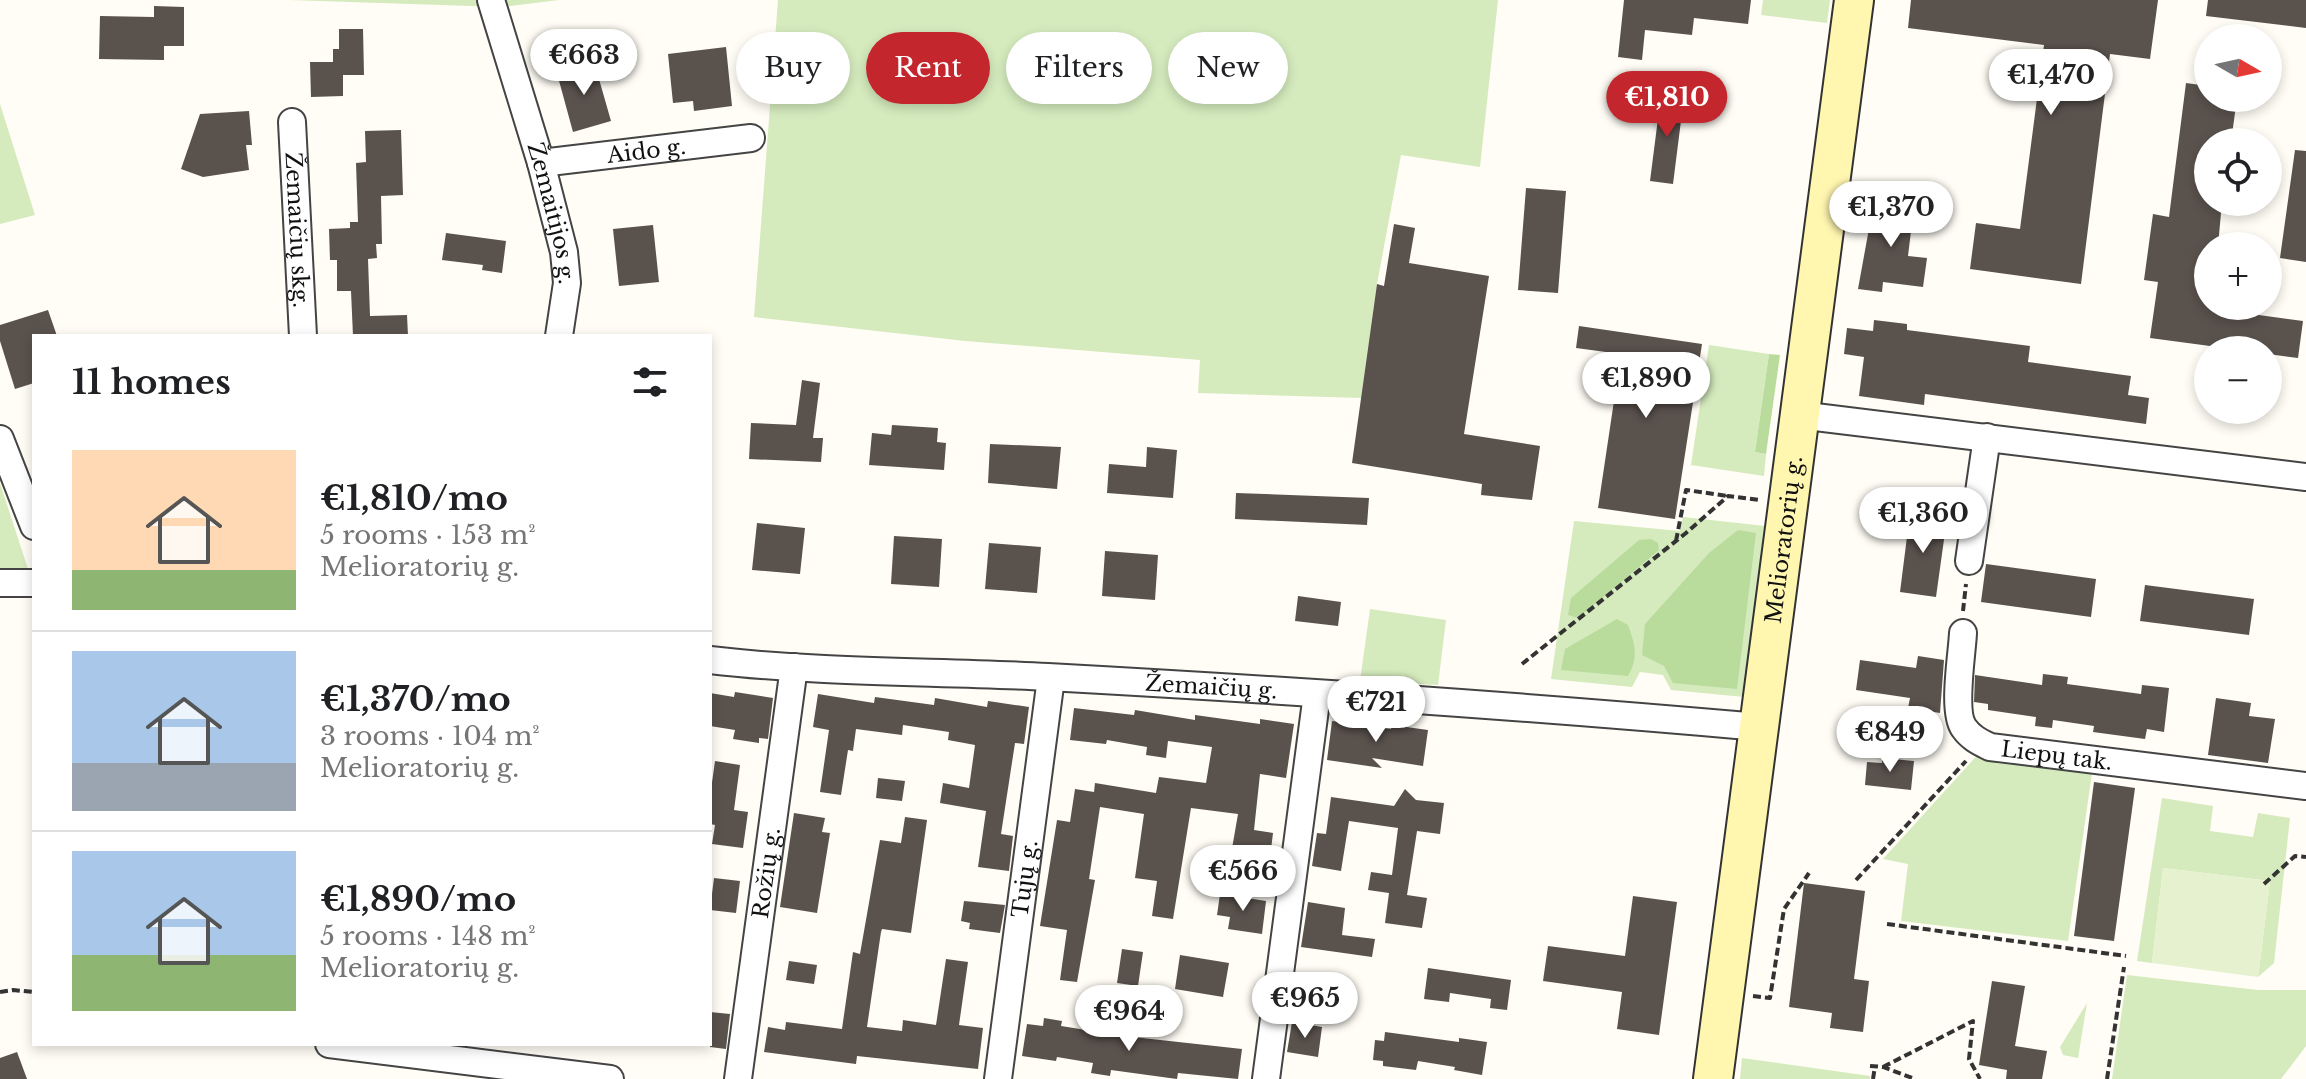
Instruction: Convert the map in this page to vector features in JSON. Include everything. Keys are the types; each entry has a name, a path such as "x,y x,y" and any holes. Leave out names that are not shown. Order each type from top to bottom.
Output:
{"main road":[{"name":"Melioratorių g.","path":"1713,1079 1854,0"}],"street":[{"name":"Žemaitijos g.","path":"491,0 541,163 564,252 567,283 559,334"},
{"name":"Žemaičių skg.","path":"292,122 303,334"},
{"name":"Aido g.","path":"541,163 751,138"},
{"path":"1799,415 2306,477"},
{"path":"1969,561 1987,437"},
{"path":"0,439 32,521"},
{"path":"0,583 32,583"},
{"name":"Liepų tak.","path":"1963,633 1959,711 1962,726 1974,739 1990,747 2306,786"},
{"name":"Žemaičių g.","path":"712,660 1317,694 1759,727"},
{"name":"Rožių g.","path":"738,1079 794,667"},
{"name":"Tujų g.","path":"998,1079 1051,678"},
{"path":"1266,1079 1317,694"},
{"path":"366,1046 477,1052 610,1079"}],"path":[{"path":"1676,541 1686,490 1788,503"},
{"path":"1522,664 1728,496"},
{"path":"1963,633 1969,561"},
{"path":"1856,880 1982,743"},
{"path":"2264,884 2295,856 2306,857"},
{"path":"1744,996 1770,998 1784,909 1809,873"},
{"path":"1887,924 2126,956"},
{"path":"2107,1079 2124,967"},
{"path":"0,992 32,992"},
{"path":"1883,1067 1973,1021 1969,1059 1980,1079"},
{"path":"1873,1079 1872,1066 1915,1079"}],"green space":[{"path":"289,0 559,0 502,7"},
{"path":"778,0 1498,0 1480,167 1401,155 1377,284 1361,398 1198,393 1200,360 965,341 754,317 770,104 850,104 850,32 776,32"},
{"path":"1763,0 1830,0 1827,23 1761,15"},
{"path":"0,104 35,215 0,224"},
{"path":"1709,345 1769,354 1755,452 1766,454 1764,476 1691,465"},
{"path":"1769,354 1780,355 1766,454 1755,452"},
{"path":"0,483 28,569 0,569"},
{"path":"1683,517 1765,526 1744,697 1671,690 1663,675 1640,672 1632,687 1551,679 1574,521 1680,531"},
{"path":"1738,530 1756,533 1737,689 1673,683 1664,666 1642,655 1645,624 1709,553"},
{"path":"1651,539 1658,543 1659,550 1578,618 1568,615 1571,598 1639,540"},
{"path":"1370,609 1446,620 1438,685 1360,681"},
{"path":"1617,619 1628,625 1634,644 1634,663 1628,676 1561,670 1565,649"},
{"path":"1982,750 2093,766 2068,941 1901,921 1908,864 1883,859"},
{"path":"2162,798 2213,806 2210,831 2253,837 2258,813 2290,818 2274,963 2258,977 2270,881 2163,868 2152,963 2137,961"},
{"path":"2163,868 2270,881 2258,977 2152,963"},
{"path":"2127,975 2258,990 2306,990 2306,1046 2281,1079 2112,1079"},
{"path":"2087,1003 2078,1058 2063,1055 2060,1047"},
{"path":"1742,1058 1870,1076 1870,1079 1740,1079"}],"building":[{"path":"1624,0 1751,0 1748,24 1694,18 1692,35 1645,30 1642,60 1618,57"},
{"path":"1911,0 2158,0 2150,59 2110,54 2081,284 1970,269 1976,223 2020,229 2044,45 1908,28"},
{"path":"2208,0 2306,0 2306,28 2206,16"},
{"path":"154,6 184,7 184,46 164,46 164,60 99,59 100,16 154,17"},
{"path":"339,29 363,29 364,75 343,75 343,96 311,97 310,62 333,62 333,49 339,49"},
{"path":"726,47 732,106 694,111 693,101 673,103 668,54"},
{"path":"584,61 586,68 595,65 611,121 573,132 558,77 568,75 565,66"},
{"path":"2186,83 2194,84 2194,112 2235,112 2233,128 2194,128 2194,216 2221,216 2219,232 2194,232 2194,320 2282,318 2303,321 2298,358 2282,356 2282,336 2194,336 2194,344 2150,338 2158,282 2144,280 2153,214 2169,217"},
{"path":"1661,95 1684,97 1673,184 1650,181"},
{"path":"249,111 252,145 246,145 249,170 203,177 181,169 200,114"},
{"path":"401,130 403,195 381,196 382,244 376,244 377,258 368,259 370,316 407,315 408,334 353,334 351,291 337,291 337,260 330,260 329,229 350,228 350,222 358,222 356,163 366,162 365,131"},
{"path":"2295,150 2306,151 2306,262 2282,258"},
{"path":"1526,188 1566,191 1558,293 1518,290"},
{"path":"1874,201 1920,207 1918,224 1912,223 1908,256 1927,258 1923,287 1883,282 1882,292 1858,289"},
{"path":"1394,224 1415,228 1409,263 1489,276 1464,434 1540,446 1532,500 1481,495 1482,484 1352,463 1377,284 1384,286"},
{"path":"653,225 659,282 619,286 613,229"},
{"path":"446,233 506,241 502,273 482,270 483,265 442,260"},
{"path":"48,310 56,334 32,334 32,384 15,389 0,341 0,325"},
{"path":"1874,320 1907,324 1907,330 2030,346 2028,362 2131,376 2128,395 2149,398 2146,424 1925,394 1924,405 1859,396 1864,357 1844,354 1847,328 1873,331"},
{"path":"1579,326 1702,344 1675,519 1598,508 1621,354 1576,348"},
{"path":"802,380 820,383 813,438 823,438 821,462 749,459 751,423 796,425"},
{"path":"892,425 938,428 937,442 946,443 944,470 869,465 872,433 891,435"},
{"path":"990,444 1061,447 1057,489 988,483"},
{"path":"1147,447 1177,450 1173,498 1107,493 1109,464 1146,467"},
{"path":"1236,493 1369,498 1367,525 1235,519"},
{"path":"1910,513 1947,518 1936,597 1900,592"},
{"path":"757,523 805,528 800,574 752,570"},
{"path":"894,536 942,539 939,587 891,584"},
{"path":"989,543 1041,547 1037,593 985,589"},
{"path":"1105,551 1158,555 1155,600 1102,596"},
{"path":"1986,564 2096,579 2091,617 1981,602"},
{"path":"2145,585 2254,599 2249,635 2140,621"},
{"path":"1298,596 1341,602 1338,626 1295,621"},
{"path":"1918,656 1944,660 1940,713 1908,708 1910,698 1856,690 1860,660 1916,668"},
{"path":"2043,674 2068,677 2067,684 2141,694 2142,685 2169,688 2164,732 2147,729 2145,739 2093,732 2094,726 2053,720 2052,728 2035,726 2036,717 1988,710 1988,704 1974,702 1975,675 2042,685"},
{"path":"735,692 773,698 768,739 759,738 759,743 733,739 735,730 712,726 712,693 734,697"},
{"path":"818,694 874,703 875,697 934,705 935,698 987,707 988,701 1029,707 1024,744 1015,743 1001,834 1013,836 1009,871 978,867 986,811 940,803 943,783 969,788 975,745 948,740 949,732 903,725 902,735 856,729 853,751 848,750 841,795 820,792 829,730 813,727"},
{"path":"2216,698 2251,703 2249,716 2275,719 2268,763 2208,755"},
{"path":"1074,708 1134,715 1135,710 1195,720 1195,715 1260,724 1260,719 1294,724 1286,778 1260,774 1254,830 1273,833 1269,866 1230,860 1238,814 1191,808 1173,919 1152,916 1157,881 1135,878 1144,814 1100,807 1089,879 1095,880 1077,982 1060,980 1067,930 1040,926 1057,820 1070,822 1075,789 1094,792 1095,783 1156,793 1159,777 1206,783 1212,747 1168,741 1166,758 1146,755 1147,747 1107,740 1106,744 1070,740"},
{"path":"1332,721 1391,729 1392,725 1428,730 1423,766 1372,758 1382,768 1327,760"},
{"path":"1882,758 1914,761 1911,790 1865,785 1867,762 1882,763"},
{"path":"715,761 740,765 734,810 748,812 743,848 712,844 715,825 712,824"},
{"path":"878,778 905,781 902,801 876,798"},
{"path":"2094,782 2135,788 2114,941 2074,936"},
{"path":"1405,789 1416,800 1444,803 1440,834 1417,831 1407,895 1427,898 1422,928 1385,923 1389,893 1368,890 1371,872 1392,875 1398,828 1349,821 1341,871 1312,866 1317,833 1326,834 1331,797 1394,806"},
{"path":"794,813 825,818 822,832 830,833 817,913 780,907"},
{"path":"905,817 927,820 911,933 882,929 867,1027 902,1031 903,1020 936,1025 946,959 968,962 959,1025 983,1028 978,1069 857,1056 856,1064 764,1052 768,1027 785,1030 786,1022 842,1029 853,952 860,954 880,840 901,843"},
{"path":"714,878 740,881 736,913 712,910"},
{"path":"1804,883 1865,891 1854,979 1869,981 1863,1032 1830,1028 1832,1013 1789,1007"},
{"path":"1220,894 1266,901 1262,934 1228,929 1230,917 1217,915"},
{"path":"1633,896 1677,902 1659,1035 1617,1029 1622,992 1543,981 1548,946 1625,956"},
{"path":"964,901 1005,905 1000,933 969,929 970,923 961,921"},
{"path":"1308,902 1345,908 1342,935 1375,939 1372,957 1301,947"},
{"path":"1122,949 1143,952 1138,986 1117,983"},
{"path":"1180,955 1229,963 1223,997 1175,989"},
{"path":"789,961 817,965 814,984 786,980"},
{"path":"1428,968 1511,980 1507,1010 1490,1008 1491,999 1450,993 1449,1002 1424,999"},
{"path":"1992,981 2025,986 2015,1046 2047,1051 2042,1079 2006,1079 2007,1070 1979,1065"},
{"path":"712,1012 730,1014 726,1049 710,1047"},
{"path":"1044,1018 1062,1021 1061,1026 1124,1036 1242,1049 1238,1079 1178,1073 1177,1079 1111,1070 1110,1076 1091,1073 1093,1063 1057,1057 1056,1061 1022,1056 1027,1024 1043,1026"},
{"path":"1292,1022 1322,1027 1318,1057 1287,1052"},
{"path":"1385,1032 1459,1042 1459,1038 1487,1042 1482,1075 1418,1061 1416,1070 1383,1066 1383,1061 1373,1060 1375,1040 1384,1041"},
{"path":"17,1052 27,1079 0,1079 0,1058"}]}
